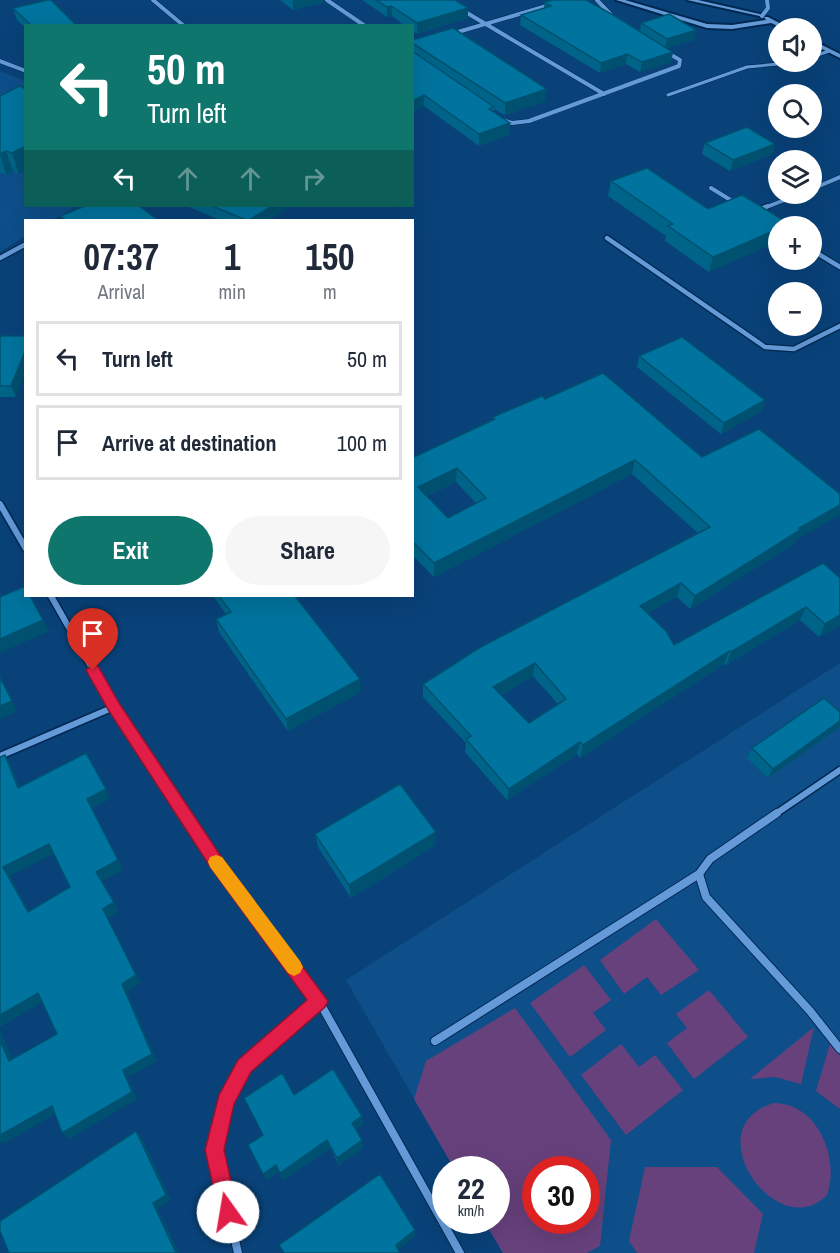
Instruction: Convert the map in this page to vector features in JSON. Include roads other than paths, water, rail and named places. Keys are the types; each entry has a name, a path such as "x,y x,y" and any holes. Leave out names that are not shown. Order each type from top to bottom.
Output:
{"street":[{"path":"153,0 182,24"},
{"path":"327,0 362,24"},
{"path":"597,0 619,25"},
{"path":"619,0 707,26 732,27 768,22"},
{"path":"690,0 762,16"},
{"path":"725,0 768,19"},
{"path":"762,16 768,8 767,0"},
{"path":"444,36 559,3"},
{"path":"456,6 604,94"},
{"path":"498,117 522,123 675,68 682,63 657,47"},
{"path":"822,47 840,56"},
{"path":"0,62 24,70"},
{"path":"822,185 840,177"},
{"path":"711,188 742,207"},
{"path":"761,218 752,213 775,204"},
{"path":"607,238 765,347 794,349 840,326"},
{"path":"0,258 24,245"},
{"path":"822,256 840,267"},
{"path":"0,504 24,546"},
{"path":"52,597 114,707 217,863 319,1001 460,1253"},
{"path":"0,756 114,707"},
{"path":"435,1041 699,874 710,859 840,770"},
{"path":"699,874 706,897 810,1011 840,1049"},
{"path":"238,1253 214,1150 225,1102 244,1066 319,1001"}],"lane":[{"path":"822,53 829,51"},
{"path":"668,95 747,67 768,65"}]}
